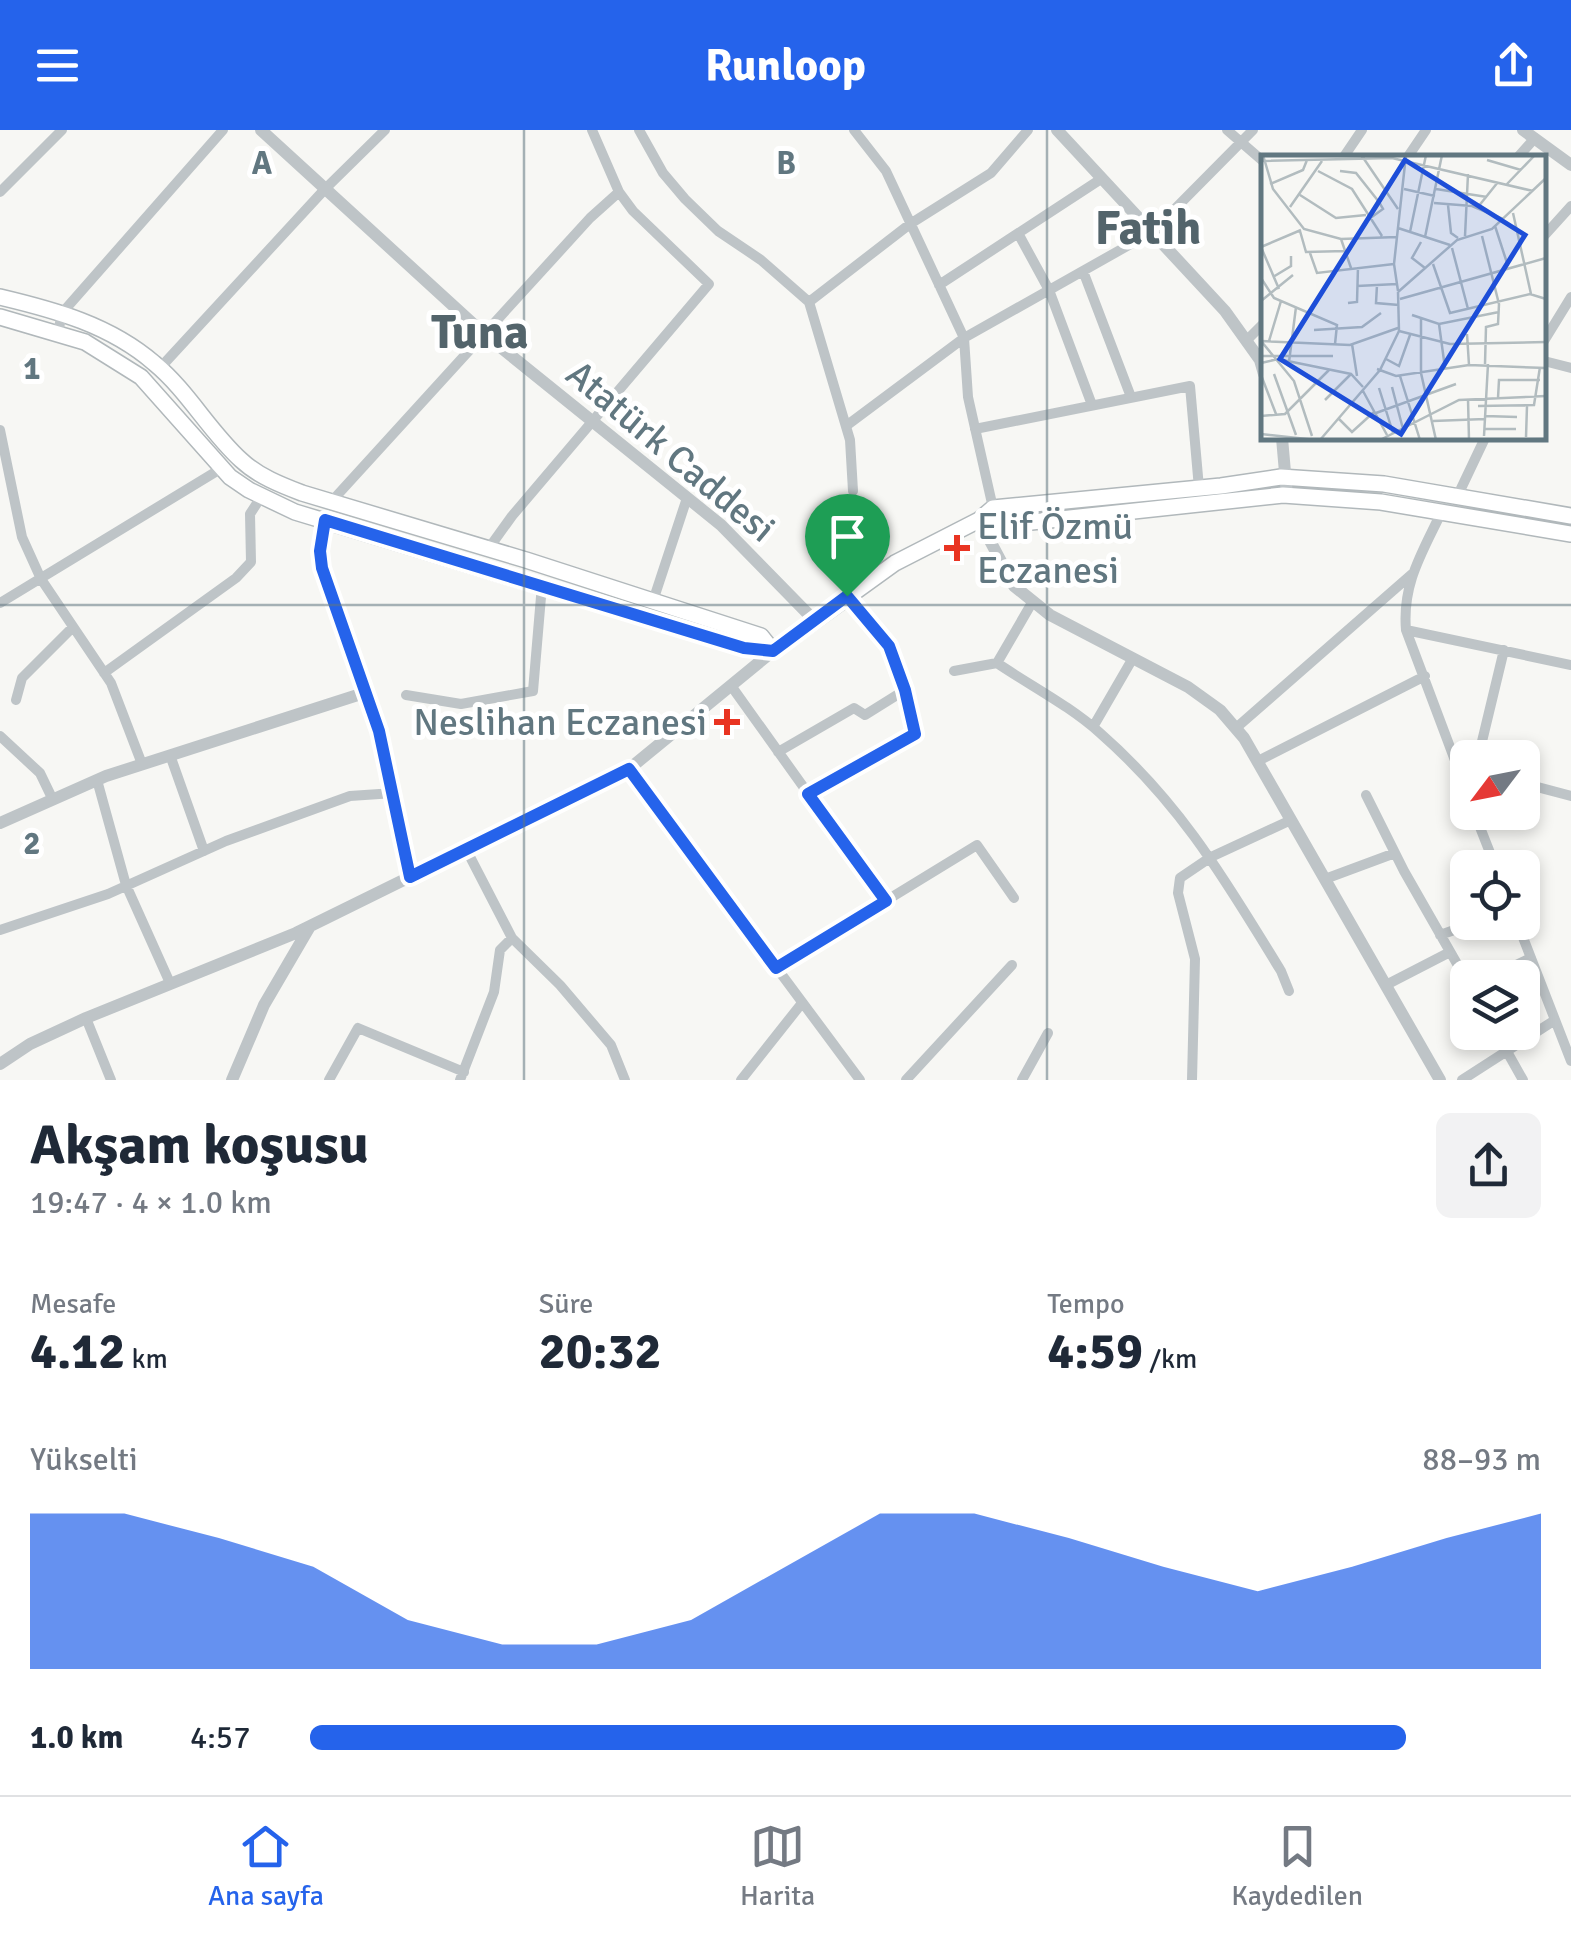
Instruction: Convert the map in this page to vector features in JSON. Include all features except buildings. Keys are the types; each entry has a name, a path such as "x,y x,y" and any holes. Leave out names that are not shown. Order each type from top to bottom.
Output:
{"main road":[{"path":"0,297 93,324 160,368 242,462 276,483 761,636 773,651"},
{"path":"0,317 84,342 140,376 222,468 260,496 295,512 744,648 773,651 895,563 979,520 993,508 1286,477 1365,482 1571,516"},
{"path":"979,520 995,526 1287,495 1344,498 1571,534"}],"street":[{"path":"0,192 62,130"},
{"path":"58,333 62,313 223,130"},
{"name":"Atatürk Caddesi","path":"261,130 483,333 721,525 815,621"},
{"path":"160,368 325,189 385,130"},
{"path":"489,548 708,284 619,192 592,130"},
{"path":"638,130 662,173 685,199 718,231 761,260 809,302 850,440 853,491"},
{"path":"854,130 886,171 964,338 968,396 993,508"},
{"path":"809,302 910,224 991,173 1028,130"},
{"path":"1057,130 1225,311 1261,364"},
{"path":"1228,130 1261,160"},
{"path":"846,426 964,338 1152,232 1252,130"},
{"path":"1345,155 1362,130"},
{"path":"1409,155 1426,130"},
{"path":"1529,134 1571,165"},
{"path":"939,285 1101,179"},
{"path":"331,502 483,333 619,192"},
{"path":"1546,234 1571,206"},
{"path":"1019,234 1049,290 1092,405"},
{"path":"1082,271 1132,396"},
{"path":"1546,338 1571,297"},
{"path":"1246,340 1261,326"},
{"path":"1546,362 1571,368"},
{"path":"976,429 1190,386 1199,488"},
{"path":"0,430 22,537 41,579 104,674 126,715 142,764"},
{"path":"1282,440 1287,495"},
{"path":"1457,497 1484,440"},
{"path":"0,603 222,468"},
{"path":"0,492 13,494"},
{"path":"104,674 246,568 251,562 250,514 260,496"},
{"path":"653,601 687,498"},
{"path":"1441,513 1412,573 1404,602 1406,630 1452,740"},
{"path":"325,520 320,551 322,568 379,731 410,877"},
{"path":"979,520 1014,586 1050,615 1188,687 1220,710 1236,728 1440,1080"},
{"path":"1236,728 1412,573"},
{"path":"406,696 461,704 534,691 542,585"},
{"path":"808,794 915,734 889,646 853,592"},
{"path":"997,664 1033,601"},
{"path":"16,700 22,678 73,626"},
{"path":"1406,630 1571,665"},
{"path":"1482,740 1504,650"},
{"path":"0,1064 30,1044 86,1018 310,926 629,769 773,651"},
{"path":"1093,728 1133,658"},
{"path":"954,671 997,664 1093,728 1169,800 1212,857 1290,991"},
{"path":"1258,762 1426,676"},
{"path":"732,687 886,901"},
{"path":"778,752 854,708 864,715 905,690"},
{"path":"0,823 97,780 364,693"},
{"path":"0,736 40,773 52,800"},
{"path":"170,755 204,851"},
{"path":"629,769 860,1080"},
{"path":"97,780 126,885 170,983"},
{"path":"1540,788 1571,796"},
{"path":"0,930 126,885 350,796 394,794"},
{"path":"1366,795 1455,960"},
{"path":"1192,1080 1195,959 1178,893 1180,878 1212,857 1291,820"},
{"path":"776,968 977,845 1014,898"},
{"path":"466,849 512,938 560,985 611,1045 625,1080"},
{"path":"1325,879 1395,853"},
{"path":"232,1080 264,1005 310,926"},
{"path":"1440,935 1450,931"},
{"path":"329,1080 358,1028 462,1076 494,992 500,950 512,938"},
{"path":"1524,940 1571,1060"},
{"path":"1386,985 1450,952"},
{"path":"1527,960 1531,958"},
{"path":"906,1080 1012,965"},
{"path":"741,1080 802,1003"},
{"path":"86,1018 110,1080"},
{"path":"1540,1029 1555,1020"},
{"path":"1022,1080 1048,1033"},
{"path":"1462,1080 1506,1050 1523,1080"}],"place":[{"name":"Elif Özmü Eczanesi","path":"957,548"},
{"name":"Neslihan Eczanesi","path":"727,722"}],"district":[{"name":"Fatih","path":"1148,227"},
{"name":"Tuna","path":"480,331"}],"route":[{"path":"325,520 744,648 773,651 847,596 889,646 915,734 808,794 886,901 776,968 629,769 410,877 379,731 322,568 320,551 325,520"}]}
